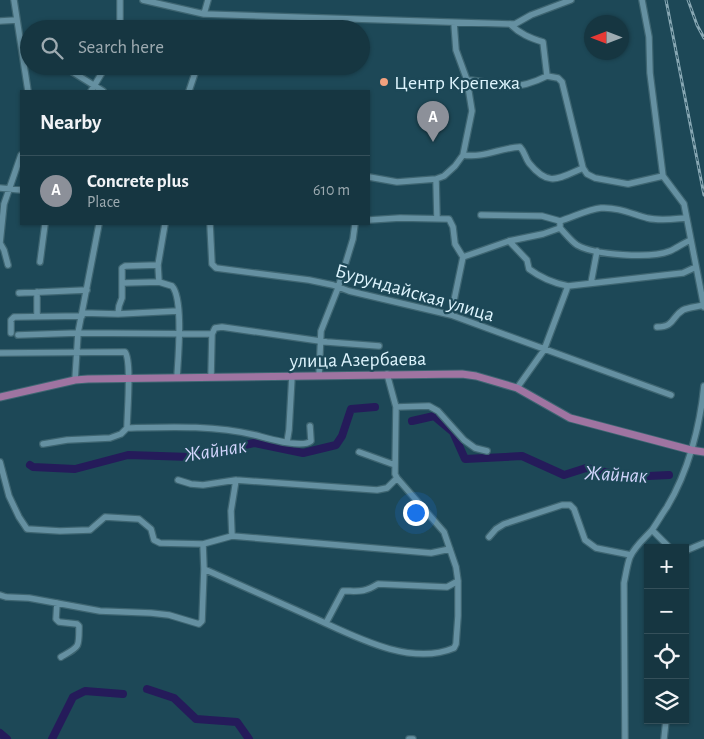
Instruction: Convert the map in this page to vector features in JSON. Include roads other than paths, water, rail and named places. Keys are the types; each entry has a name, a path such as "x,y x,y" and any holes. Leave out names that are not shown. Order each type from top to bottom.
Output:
{"main road":[{"name":"улица Азербаева","path":"0,397 75,380 387,374 476,376 517,388 570,418 704,452"}],"street":[{"path":"14,0 20,39"},
{"path":"120,0 120,20"},
{"path":"143,0 204,14 510,24 515,24 531,15 571,0"},
{"path":"204,14 208,0"},
{"path":"642,0 649,37 650,74 663,176 684,204 704,306 682,311 672,323 665,327 657,328"},
{"path":"0,21 17,20"},
{"path":"370,177 397,182 436,180 444,176 455,166 463,155 472,111 467,80 456,50 454,23"},
{"path":"510,24 522,34 543,42 547,76"},
{"path":"26,75 28,90"},
{"path":"75,75 93,88 101,75"},
{"path":"189,90 194,75"},
{"path":"467,80 477,80 505,86 529,84 547,76 558,78 562,82 587,174 595,178 628,184 663,176"},
{"path":"463,155 476,157 511,147 520,147 524,151 527,162 548,180 557,180 584,168"},
{"path":"8,265 0,243 2,217 20,158"},
{"path":"436,180 437,218"},
{"path":"0,188 20,190"},
{"path":"463,258 509,240 543,234 592,210 604,208 630,211 647,218 665,220 686,218"},
{"path":"481,215 542,216 560,225 576,244 597,251 621,255 669,252 691,240"},
{"path":"370,220 400,218 449,219 454,227 456,244 463,258 451,315"},
{"path":"40,262 45,225"},
{"path":"75,380 78,333 100,225"},
{"path":"159,282 158,265 165,225"},
{"name":"Бурундайская улица","path":"210,225 212,264 216,268 309,280 451,315 671,395"},
{"path":"319,376 319,340 321,331 338,288 353,239 355,225"},
{"path":"509,240 527,260 529,269 554,283 568,286 683,273 696,266"},
{"path":"591,283 597,251"},
{"path":"118,314 122,298 122,268 125,266 158,265"},
{"path":"122,283 159,282 172,286 175,289 180,334 177,378"},
{"path":"517,388 544,350 568,286"},
{"path":"19,292 87,290"},
{"path":"38,292 38,316"},
{"path":"11,333 11,320 14,317 178,310"},
{"path":"211,377 212,334 215,328 222,327 379,346"},
{"path":"18,335 78,333 212,334"},
{"path":"0,353 126,352 128,355 127,428"},
{"path":"204,569 326,623 353,637 379,645 425,654 448,651 454,648 458,616 456,566 444,532 397,478 395,465 396,407 387,374"},
{"path":"287,442 292,376"},
{"path":"625,739 624,583 631,555 652,530 672,497 691,450 698,426 704,386"},
{"path":"396,407 429,406 438,411 464,440 475,448 487,451"},
{"path":"43,444 67,440 110,438 121,434 127,428 183,426 306,444 310,442 310,426"},
{"path":"360,452 395,465"},
{"path":"0,462 12,503 24,526 30,530 60,532 90,530 105,517 128,517 139,519 147,524 154,540 160,543 203,544 232,536 430,553 450,549"},
{"path":"178,480 203,485 236,480 377,490 387,488 397,478"},
{"path":"232,536 230,511 236,480"},
{"path":"489,536 504,524 562,504 570,505 574,509 586,540 596,548 631,555"},
{"path":"652,530 666,544"},
{"path":"689,549 704,543"},
{"path":"0,595 6,598 27,598 100,611 169,615 199,624 202,621 203,544"},
{"path":"326,623 342,591 361,592 370,590 378,584 447,587 458,581"},
{"path":"54,602 56,619 59,622 77,624 79,626 79,643 76,648 61,658"},
{"path":"664,739 666,724"},
{"path":"408,739 413,739"}],"waterway":[{"name":"Жайнак","path":"30,465 33,467 75,469 128,455 191,457 254,443 303,453 336,445 342,436 351,409 375,407"},
{"name":"Жайнак","path":"412,421 434,416 453,432 465,459 522,456 564,475 586,468 628,477 669,475"},
{"path":"147,689 174,698 196,719 237,722 249,739"},
{"path":"52,739 73,697 85,691 123,694"},
{"path":"0,733 7,739"}],"railway":[{"path":"666,0 704,195"},
{"path":"688,0 704,38"}],"place":[{"name":"Центр Крепежа","path":"384,82"},
{"name":"Concrete plus","path":"433,142"}]}
